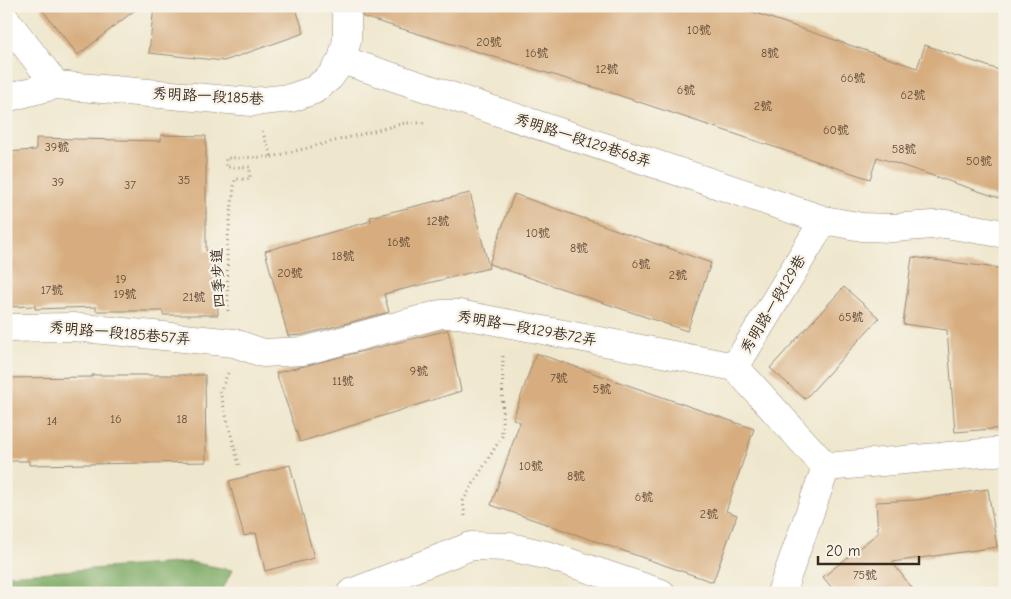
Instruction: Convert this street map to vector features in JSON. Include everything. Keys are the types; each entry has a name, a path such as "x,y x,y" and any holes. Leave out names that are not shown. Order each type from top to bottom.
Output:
{"lane":[{"name":"秀明路一段185巷","path":"6,98 56,85 252,102 291,98 314,90 330,77 342,60 347,40 348,17 344,6"},
{"path":"6,20 56,85"},
{"name":"秀明路一段129巷68弄","path":"342,60 824,220"},
{"path":"824,220 862,227 892,228 946,224 1005,234"},
{"name":"秀明路一段129巷","path":"824,220 735,367 826,467"},
{"name":"秀明路一段129巷72弄","path":"236,343 262,353 304,352 441,314 459,314 735,367"},
{"name":"秀明路一段185巷57弄","path":"6,328 73,327 236,343"},
{"path":"781,593 826,467 1005,451"},
{"path":"351,593 471,546 510,547 550,556 661,593"}],"path":[{"path":"252,102 272,157"},
{"name":"四季步道","path":"239,465 220,392 236,343 247,320 228,313 227,245 235,179 250,180 250,167 226,167 226,158 272,157 404,123 428,123"},
{"path":"471,546 463,501 502,436 504,322"}],"green space":[{"path":"190,562 232,570 221,593 6,593 6,575"}],"building":[{"path":"39,6 140,6 78,55"},
{"path":"154,6 295,6 304,33 224,61 149,53"},
{"path":"360,6 735,6 917,68 925,45 1005,72 1005,200 877,157 870,179 603,90 363,17"},
{"path":"161,135 206,136 206,251 217,251 218,315 163,315 163,311 96,311 96,307 35,309 35,306 6,307 6,152 36,150 36,138 161,141"},
{"path":"470,193 489,268 384,294 389,312 302,335 288,336 265,251 371,221 370,217"},
{"path":"514,194 711,263 687,331 489,264"},
{"path":"912,257 1005,269 1005,428 955,432 947,330 903,324"},
{"path":"844,287 879,318 805,399 770,368"},
{"path":"448,330 461,391 300,442 276,373"},
{"path":"536,353 754,429 726,511 737,515 713,582 491,505 520,422 513,419"},
{"path":"92,375 205,375 206,462 29,465 29,461 6,461 6,378 92,377"},
{"path":"290,465 314,558 265,571 256,533 244,536 229,481"},
{"path":"988,489 997,547 892,562 916,593 836,593 823,577 878,533 876,502 916,500"}]}
